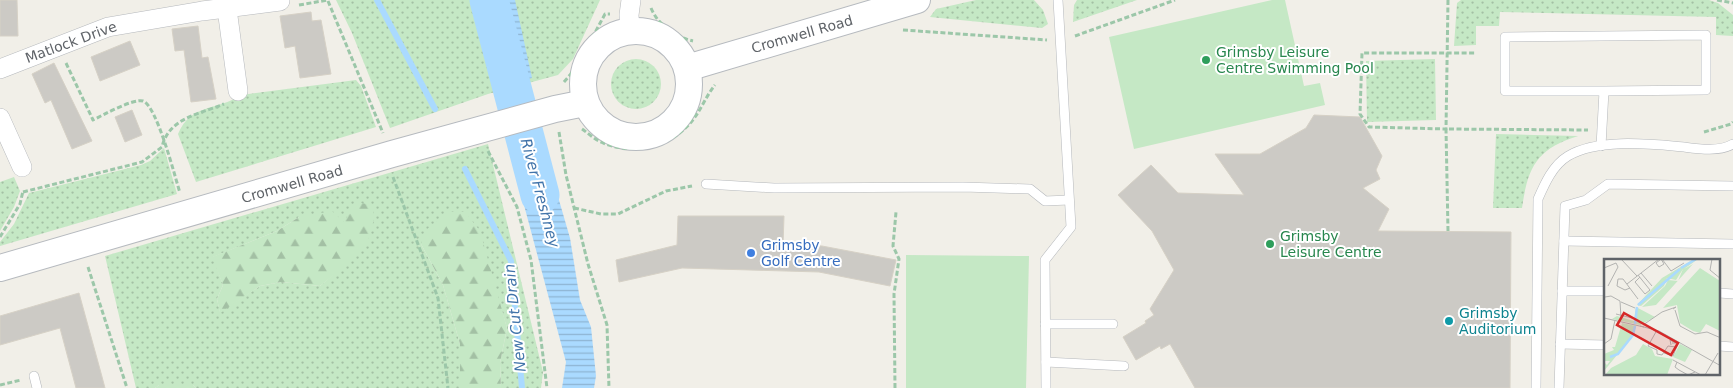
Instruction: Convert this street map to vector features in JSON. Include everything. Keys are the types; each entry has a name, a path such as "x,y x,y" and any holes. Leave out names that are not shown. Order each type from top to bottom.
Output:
{"street":[{"path":"630,31 629,15 631,0"},
{"name":"Cromwell Road","path":"687,68 917,0"},
{"name":"Matlock Drive","path":"0,69 108,27 202,5 227,8 287,1"},
{"path":"227,8 238,90"},
{"path":"630,31 648,32 665,39 678,51 687,68 690,86 686,104 676,120 662,131 644,138 626,137 608,131 594,119 582,115 582,84 585,64 596,48 611,36 630,31"},
{"name":"Cromwell Road","path":"0,268 392,154 481,131 552,123 582,115"},
{"path":"0,118 22,167"}],"lane":[{"path":"1046,388 1045,260 1071,227 1058,0"},
{"path":"1706,35 1706,90 1604,90 1505,91 1505,37 1706,35"},
{"path":"1601,146 1604,90"},
{"path":"1536,388 1538,199 1548,176 1566,156 1585,148 1647,144 1705,149 1728,147 1733,144"},
{"path":"706,184 774,188 964,187 1030,190 1045,201 1069,200"},
{"path":"1559,388 1565,206 1586,200 1608,184 1733,186"},
{"path":"1564,242 1733,244"},
{"path":"1562,291 1604,292"},
{"path":"1720,293 1733,294"},
{"path":"1045,324 1113,324"},
{"path":"1560,344 1604,345"},
{"path":"1720,346 1733,347"},
{"path":"1046,362 1124,366"},
{"path":"34,376 37,388"}],"path":[{"path":"287,1 295,6 328,0 392,154 391,171 438,298 448,388"},
{"path":"898,28 907,31 1061,41 1175,0"},
{"path":"1448,0 1446,129 1448,231"},
{"path":"1717,0 1733,3"},
{"path":"557,87 576,68 605,14"},
{"path":"58,45 93,120 133,102 142,101 149,105 164,141 187,215"},
{"path":"1476,52 1362,53 1360,114 1369,127 1602,130"},
{"path":"582,115 601,142 625,148 650,147 674,137 692,121 710,91 722,78"},
{"path":"23,192 142,162 162,147 164,141 178,123 190,115 236,99 238,90"},
{"path":"1694,132 1703,133 1733,122"},
{"path":"552,123 566,128"},
{"path":"552,123 588,264 607,325 609,388"},
{"path":"481,131 516,207 531,260 547,388"},
{"path":"0,237 20,204 25,183 22,167"},
{"path":"574,208 600,214 618,214 666,191 706,184"},
{"path":"895,388 894,294 899,259 893,246 896,212"},
{"path":"81,244 127,388"},
{"path":"0,385 34,376"}],"green space":[{"path":"336,0 600,0 573,59 558,75 488,94 390,128 352,33"},
{"path":"976,0 1034,0 1043,10 1048,24 1042,28 930,17 936,9"},
{"path":"1077,0 1137,0 1073,22 1074,5"},
{"name":"Grimsby Leisure Centre Swimming Pool","path":"1272,0 1285,0 1304,86 1320,83 1325,105 1134,149 1109,37"},
{"path":"1461,0 1709,0 1718,3 1733,15 1733,36 1716,35 1716,17 1500,12 1499,26 1476,26 1476,45 1454,46 1457,3"},
{"path":"636,59 645,61 656,70 661,84 659,93 650,104 636,109 627,107 616,98 611,84 613,75 622,64"},
{"path":"1435,59 1436,120 1367,122 1366,61"},
{"path":"356,80 361,86 376,127 196,182 178,134 183,124 197,112 241,95"},
{"path":"1496,134 1578,136 1553,147 1537,161 1524,193 1522,208 1493,208"},
{"path":"488,144 543,372 541,388 501,388 500,363 507,328 486,259 421,244 443,285 460,344 460,388 196,388 193,385 159,385 155,388 136,388 105,256","holes":["299,217 344,223 342,267 320,286 281,282 260,286 220,312 217,299 223,285 213,257 277,231"]},
{"path":"164,148 177,194 0,246 0,242 14,224 29,193 141,165 150,161"},
{"path":"14,177 20,191 14,207 0,231 0,182"},
{"path":"355,202 373,205 371,232 360,252 342,269 320,286 281,282 260,286 220,313 217,299 223,285 212,257 277,231 299,217 332,211 344,222"},
{"path":"449,212 465,212 480,231 507,328 500,363 501,388 460,388 460,344 443,285 421,244 426,230"},
{"path":"906,255 1029,256 1026,388 906,388"},
{"path":"159,385 193,385 196,388 155,388"}],"water":[{"path":"478,0 515,0 532,78 494,87"},
{"path":"541,138 570,238 580,300 591,327 596,376 594,388 562,388 566,362 509,149"}],"building":[{"path":"0,0 17,0 18,36 0,36"},
{"path":"311,12 312,21 321,20 331,74 300,78 295,46 285,48 280,16"},
{"path":"198,26 202,58 208,57 216,99 191,102 184,50 175,51 172,29"},
{"path":"130,41 140,65 100,81 91,57"},
{"path":"54,63 92,141 72,149 51,100 45,103 32,74"},
{"path":"132,110 142,135 125,142 115,117"},
{"name":"Grimsby Leisure Centre","path":"1314,115 1360,117 1382,156 1376,170 1380,179 1363,188 1389,209 1378,231 1511,232 1510,388 1195,388 1170,344 1161,349 1160,346 1136,360 1123,337 1146,323 1145,321 1154,315 1150,309 1174,270 1152,231 1118,195 1151,165 1178,193 1244,195 1215,154 1260,154 1306,128"},
{"name":"Grimsby Golf Centre","path":"678,216 784,216 783,245 822,246 896,260 890,286 819,272 682,268 619,282 616,260 677,245"},
{"path":"79,293 105,388 76,388 60,328 0,345 0,316"}],"waterway":[{"name":"New Cut Drain","path":"377,0 435,109"},
{"name":"River Freshney","path":"489,0 540,195"},
{"name":"New Cut Drain","path":"465,169 511,261 522,388"}],"place":[{"name":"Grimsby Leisure Centre Swimming Pool","path":"1206,60"},
{"name":"Grimsby Leisure Centre","path":"1270,244"},
{"name":"Grimsby Golf Centre","path":"751,253"},
{"name":"Grimsby Auditorium","path":"1449,321"}]}
